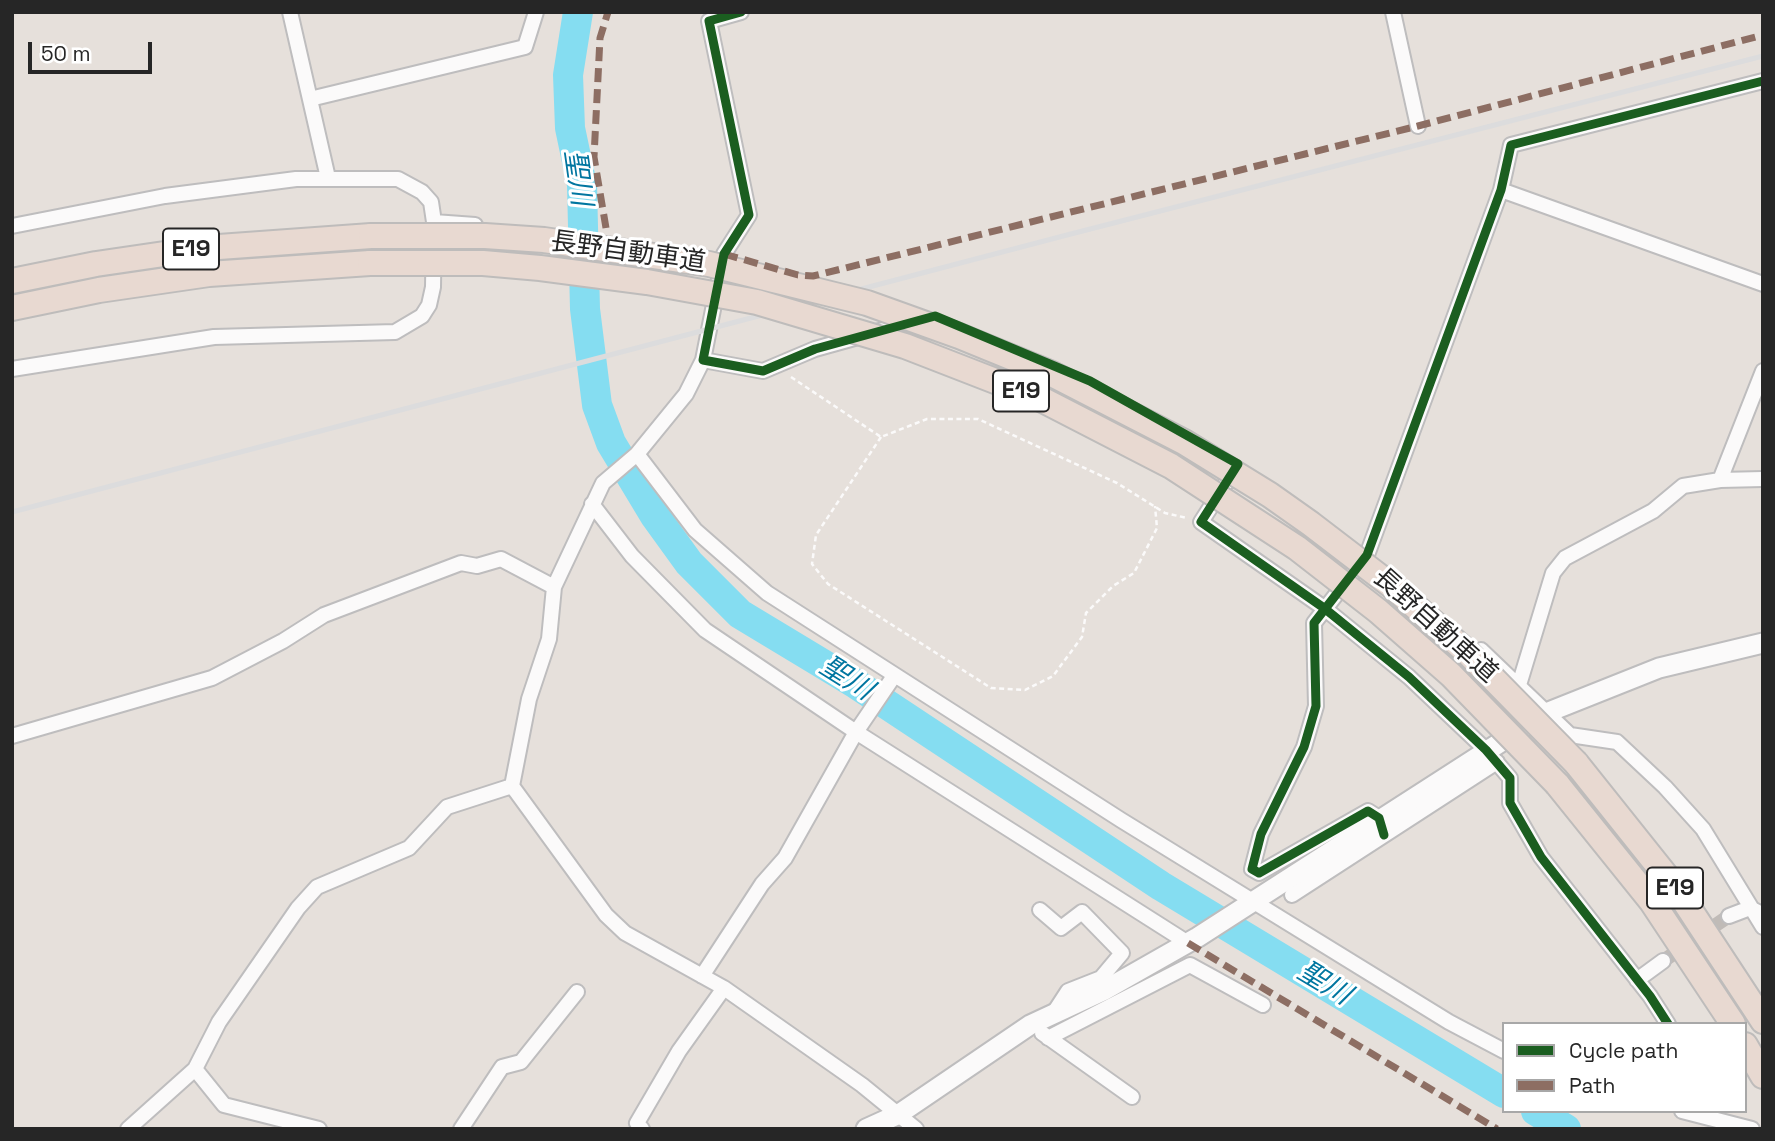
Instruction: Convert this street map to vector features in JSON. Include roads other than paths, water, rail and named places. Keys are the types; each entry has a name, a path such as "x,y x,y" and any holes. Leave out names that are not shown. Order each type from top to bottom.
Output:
{"highway":[{"name":"長野自動車道","path":"12,281 96,264 205,248 371,236 473,236 544,240 723,260 867,303 959,336 1052,374 1184,442 1270,495 1392,586 1469,654 1576,763 1675,887 1763,1021"},
{"name":"長野自動車道","path":"12,308 99,290 209,274 370,263 471,263 528,267 634,280 730,297 856,329 1028,394 1171,466 1297,548 1378,611 1442,667 1557,783 1652,902 1732,1022"},
{"path":"1747,1048 1763,1076"}],"street":[{"path":"290,12 328,178"},
{"path":"310,99 525,47 536,12"},
{"path":"741,12 709,21 749,215 723,260 703,360 687,394 637,454 603,483 554,587 549,639 529,699 512,786 606,915 625,933 724,989 862,1084 916,1129"},
{"path":"1393,12 1418,126"},
{"path":"1382,826 1368,811 1259,873 1252,869 1261,834 1304,747 1316,706 1314,623 1367,555 1501,190 1511,145 1763,80"},
{"path":"12,226 165,196 272,181 328,178 398,179 422,192 431,202 434,222 433,287 429,305 422,316 395,332 214,337 12,369"},
{"path":"1501,190 1763,284"},
{"path":"434,222 594,236 723,260"},
{"path":"703,360 763,371 815,349 935,316 1090,381 1238,464 1314,514 1443,617 1570,735 1617,742 1703,830 1756,911 1763,927"},
{"path":"1720,480 1763,371"},
{"path":"637,454 695,530 767,593 1121,820 1449,1022 1502,1050"},
{"path":"1238,464 1201,522 1324,608 1409,677 1491,756 1510,778 1510,803 1541,857 1667,1022"},
{"path":"1519,685 1553,573 1564,558 1653,511 1683,486 1720,480 1763,479"},
{"path":"592,504 632,556 705,629 856,732 1193,940"},
{"path":"12,736 212,678 283,642 324,615 461,563 477,566 501,559 554,587"},
{"path":"866,1129 899,1114 1030,1024 1104,991 1382,826 1491,756 1546,712 1659,668 1763,643"},
{"path":"702,976 762,884 785,858 856,732 894,676"},
{"path":"128,1129 195,1069 219,1022 298,908 317,887 409,848 447,807 512,786"},
{"path":"1292,895 1382,826"},
{"path":"1040,910 1061,928 1082,912 1122,953 1101,978 1068,991 1053,1014"},
{"path":"1729,916 1756,911"},
{"path":"1637,980 1664,961"},
{"path":"1048,1038 1190,965 1263,1005"},
{"path":"642,1129 637,1123 665,1075 724,989"},
{"path":"461,1129 502,1067 521,1062 577,992"},
{"path":"1030,1024 1132,1097"},
{"path":"195,1069 224,1105 319,1129"},
{"path":"1696,1113 1724,1117 1752,1129"}],"waterway":[{"name":"聖川","path":"578,12 568,75 570,128 582,185 585,309 597,405 611,443 655,516 689,563 740,614 856,684 1161,886 1502,1092"},
{"name":"聖川","path":"1539,1113 1566,1129"}],"tunnel":[{"path":"1663,961 1729,916"}],"railway":[{"path":"12,512 1067,235 1763,56"}]}
